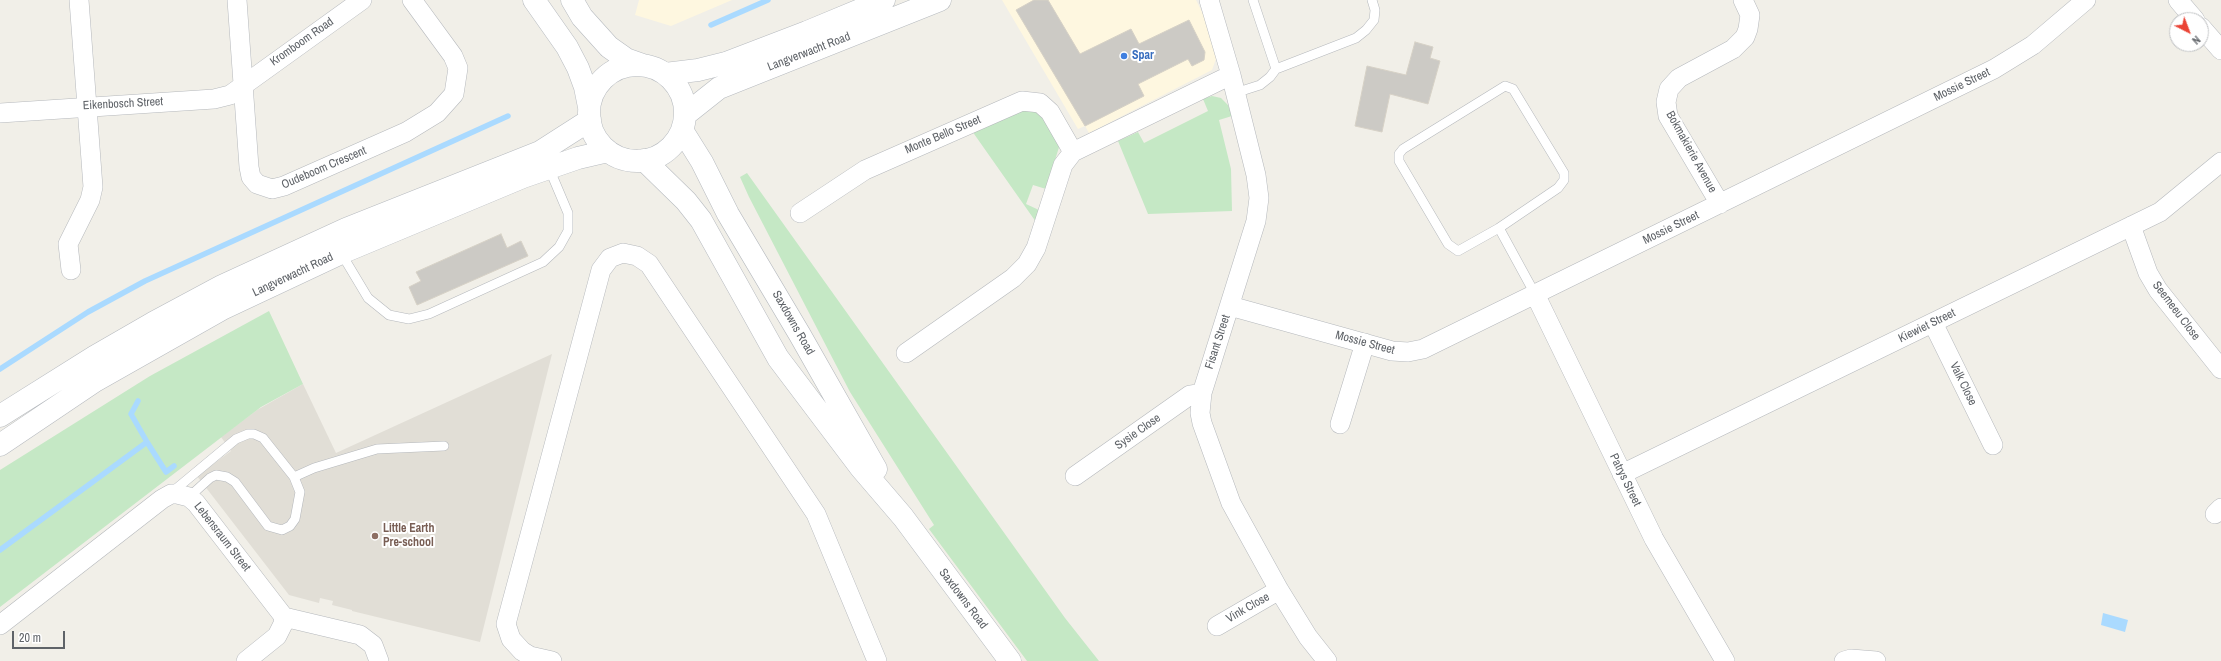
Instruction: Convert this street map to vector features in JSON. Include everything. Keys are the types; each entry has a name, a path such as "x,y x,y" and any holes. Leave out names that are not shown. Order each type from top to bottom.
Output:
{"street":[{"path":"71,270 68,244 90,200 93,188 79,0"},
{"name":"Oudeboom Crescent","path":"237,0 249,167 251,177 257,184 263,188 272,190 406,132 425,122 447,103 454,94 458,68 453,56 412,0"},
{"name":"Kromboom Road","path":"243,86 362,0"},
{"path":"534,0 567,47 578,68 586,87 593,132 599,143 608,151 632,161 656,157 667,150 676,141 683,123 681,94 675,83 665,74 655,68 626,58 609,47 582,17 572,0"},
{"name":"Langverwacht Road","path":"665,74 698,70 726,63 807,32 884,0"},
{"name":"Langverwacht Road","path":"683,123 719,88 940,0"},
{"name":"Fisant Street","path":"1209,0 1233,84 1256,176 1258,198 1256,221 1202,393 1200,413 1202,423 1231,503 1279,590 1308,637 1327,661"},
{"name":"Bokmakierie Avenue","path":"1720,204 1668,116 1666,102 1669,89 1674,83 1732,49 1745,37 1750,15 1743,0"},
{"name":"Mossie Street","path":"1230,306 1396,352 1416,351 1720,204 2007,62 2045,36 2086,0"},
{"path":"2178,0 2188,12"},
{"path":"2209,36 2221,50"},
{"path":"589,114 592,95 598,84 618,69 630,65 643,65"},
{"path":"906,353 1013,278 1026,264 1036,248 1063,165 1073,152 1233,84"},
{"name":"Eikenbosch Street","path":"0,113 86,106 214,99 230,95 243,86"},
{"name":"Monte Bello Street","path":"800,213 865,170 1022,101 1040,103 1050,112 1073,152"},
{"name":"Langverwacht Road","path":"0,416 127,338 222,286 346,229 540,152 589,114"},
{"name":"Saxdowns Road","path":"683,123 732,221 800,335 903,517"},
{"name":"Langverwacht Road","path":"0,445 95,381 163,341 224,308 341,253 549,168 578,158 608,151"},
{"name":"Saxdowns Road","path":"644,160 686,201 701,220 778,358 861,468 903,517 1010,661"},
{"name":"Kiewiet Street","path":"1622,474 2131,226 2169,205 2221,162"},
{"name":"Seemeeu Close","path":"2131,226 2148,273 2158,290 2221,369"},
{"path":"550,661 530,656 522,651 511,639 506,624 601,270 610,258 623,253 637,256 649,264 816,514 877,661"},
{"name":"Patrys Street","path":"1535,294 1654,540 1725,661"},
{"name":"Valk Close","path":"1933,323 1993,445"},
{"path":"1340,424 1365,343"},
{"name":"Sysie Close","path":"1075,476 1190,395 1202,393"},
{"path":"0,625 180,496"},
{"name":"Lebensraum Street","path":"180,496 196,504 284,617"},
{"name":"Vink Close","path":"1217,626 1279,590"},
{"path":"246,661 277,636 283,624 284,617 360,635 373,645 379,661"},
{"path":"1844,661 1852,659 1876,661"}],"lane":[{"path":"1253,0 1276,69"},
{"path":"1233,84 1260,85 1270,77 1276,69 1356,38 1366,30 1374,20 1375,10 1372,0"},
{"path":"1505,86 1513,89 1564,173 1564,180 1558,188 1499,228 1458,251 1452,249 1399,161 1399,154 1403,148 1505,86"},
{"path":"341,253 368,298 389,315 409,319 429,314 543,262 559,247 568,231 568,213 549,168"},
{"path":"1499,228 1535,294"},
{"path":"248,434 259,435 263,438 294,477 300,492 295,519 290,526 282,530 268,526 235,482 227,477 216,475 180,496 180,484 236,439 248,434"},
{"path":"294,477 314,468 378,449 444,446"}],"shaded area":[{"path":"639,0 732,0 671,26 635,15"},
{"path":"1002,0 1196,0 1206,20 1217,56 1212,70 1089,133 1085,126 1078,129"},
{"name":"Little Earth Pre-school","path":"552,354 480,642 352,611 332,605 333,601 320,598 319,603 289,595 197,476 231,451 221,437 257,410 303,384 336,453"}],"green space":[{"path":"1212,96 1221,98 1228,105 1232,116 1219,120 1231,169 1232,211 1148,214 1118,141 1138,132 1144,143 1208,111 1203,99"},
{"path":"1022,109 1041,113 1060,144 1046,189 1033,185 1026,204 1039,210 1036,222 972,131"},
{"path":"747,173 1065,618 1099,661 1027,661 929,529 934,525 850,392 749,197 740,177"},
{"path":"269,311 303,384 261,407 0,607 0,470 150,376"}],"water":[{"path":"2103,613 2128,620 2125,632 2101,625"}],"building":[{"path":"1034,0 1048,0 1080,54 1131,29 1139,44 1189,20 1205,52 1204,60 1192,66 1188,59 1138,84 1144,96 1085,126 1016,10"},
{"path":"1415,42 1433,47 1430,58 1440,61 1428,104 1390,94 1382,132 1355,126 1367,66 1406,75"},
{"path":"501,234 507,248 521,241 528,256 417,305 409,287 421,281 416,272"}],"waterway":[{"path":"711,25 768,0"},
{"path":"0,369 88,312 145,281 508,116"},
{"path":"0,550 147,442 131,414 138,401"},
{"path":"147,442 166,472 174,466"}],"place":[{"name":"Spar","path":"1124,56"},
{"name":"Little Earth Pre-school","path":"375,536"}]}
